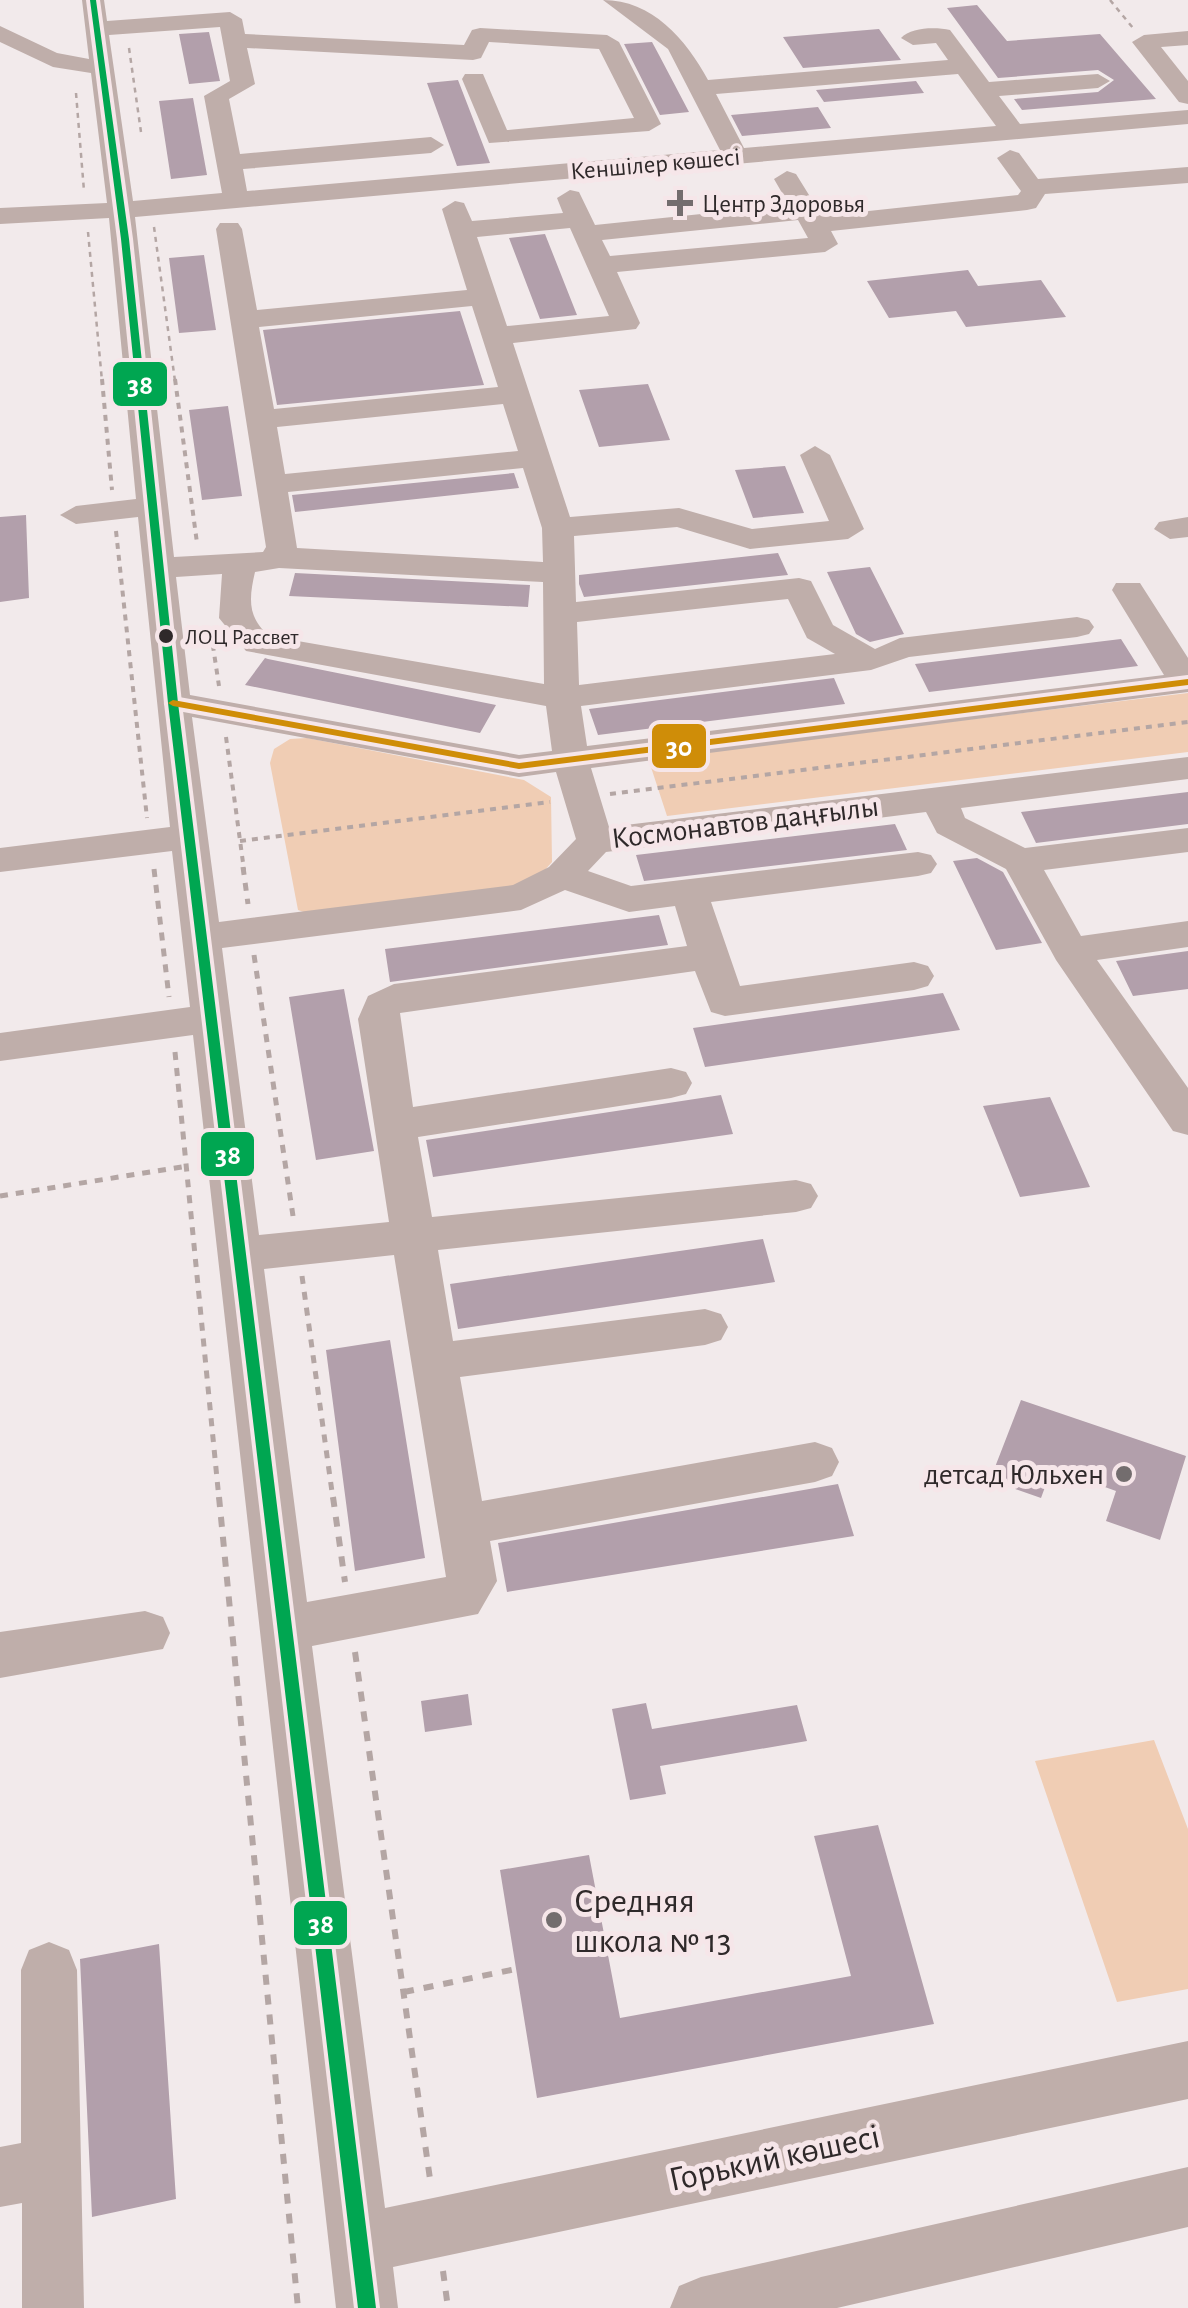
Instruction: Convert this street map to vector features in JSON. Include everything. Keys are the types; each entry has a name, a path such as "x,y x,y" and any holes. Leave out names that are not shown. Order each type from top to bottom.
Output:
{"street":[{"path":"614,0 678,46 736,156"},
{"path":"0,33 98,38 230,18 243,84 216,96 229,163 241,320 274,484 282,547 278,557"},
{"path":"234,40 473,53 480,36 607,42 658,31"},
{"path":"595,841 571,761 562,698 558,528 484,297 451,216 582,212 811,218 1012,206 1034,199 1012,145 982,90 942,35 913,38"},
{"path":"98,38 128,221 134,509 180,567 170,839 202,937 192,1020 230,1159 367,2308"},
{"path":"1144,42 1186,38"},
{"path":"607,42 668,125"},
{"path":"1144,42 1178,71 1188,97"},
{"path":"701,88 964,66"},
{"path":"474,79 498,138"},
{"path":"982,90 1098,81"},
{"name":"Кеншілер көшесі","path":"728,184 950,164 1012,145 1188,117"},
{"path":"485,178 475,150 498,138 668,125 722,130"},
{"path":"934,139 950,164"},
{"name":"Кеншілер көшесі","path":"0,216 231,221 485,178 934,139 1012,145 1188,142"},
{"path":"229,163 430,145"},
{"path":"820,149 835,174"},
{"path":"1032,187 1188,175"},
{"path":"600,265 825,244 787,178"},
{"path":"496,336 626,323 582,212"},
{"path":"241,320 484,297"},
{"path":"263,419 515,394"},
{"path":"558,528 679,517 750,539 848,529 815,455"},
{"path":"274,484 536,458"},
{"path":"76,515 134,509"},
{"path":"180,567 240,564 278,557 560,573"},
{"path":"240,564 233,613 240,630 258,644 562,698 878,659 900,648 1077,627"},
{"path":"560,614 799,588 819,630 878,659 913,717"},
{"path":"174,704 519,766 1187,682 1128,590"},
{"name":"Космонавтов даңғылы","path":"202,937 521,897 562,876 595,841 1188,768"},
{"path":"938,798 950,825 1020,861 1070,952 1188,1120"},
{"path":"0,860 170,839"},
{"path":"1020,861 1188,840"},
{"path":"562,876 629,899 918,864"},
{"path":"689,892 725,1002 914,976"},
{"path":"1070,952 1188,934"},
{"path":"286,1628 460,1598 469,1591 472,1581 412,1239 378,1019 382,1006 394,998 710,956"},
{"path":"0,1046 192,1020"},
{"path":"395,1126 671,1083"},
{"path":"240,1254 796,1196"},
{"path":"434,1362 705,1327"},
{"path":"464,1525 815,1462"},
{"path":"0,1655 145,1633"},
{"path":"49,1970 26,2172 53,2308"},
{"name":"Горький көшесі","path":"359,2244 1188,2070"},
{"path":"701,2308 1188,2196"}],"path":[{"path":"1110,0 1144,42"},
{"path":"98,38 141,135"},
{"path":"98,38 180,567 223,712 448,2308"},
{"path":"128,221 134,509 192,1020 188,1166 298,2308"},
{"path":"240,841 1188,722"},
{"path":"0,1196 230,1159"},
{"path":"404,1992 516,1969"}],"shaded area":[{"path":"1188,693 1188,752 667,816 648,758"},
{"path":"307,738 524,780 551,797 552,862 535,881 509,890 318,917 298,910 270,763 274,749 290,739"},
{"path":"1154,1740 1188,1829 1188,1989 1117,2002 1035,1761"}],"building":[{"path":"977,5 1007,41 1100,34 1156,99 1022,110 1014,99 1098,92 1114,80 1098,70 998,78 947,8"},
{"path":"879,29 901,60 803,68 783,37"},
{"path":"209,32 220,81 189,84 179,34"},
{"path":"652,42 689,112 660,115 624,44"},
{"path":"458,80 490,163 457,166 427,83"},
{"path":"916,81 924,93 824,102 816,90"},
{"path":"193,98 207,175 171,179 159,101"},
{"path":"818,107 831,128 742,136 731,115"},
{"path":"545,234 577,315 540,319 509,238"},
{"path":"204,255 216,330 179,333 169,258"},
{"path":"968,270 978,286 1041,280 1066,317 966,327 956,311 889,318 867,281"},
{"path":"460,311 484,385 277,405 263,330"},
{"path":"648,384 670,440 599,447 579,390"},
{"path":"228,406 242,496 202,500 189,410"},
{"path":"785,466 804,513 753,518 735,470"},
{"path":"514,473 519,488 295,512 292,495"},
{"path":"26,515 29,598 0,602 0,517"},
{"path":"778,553 788,575 584,597 579,584 579,575"},
{"path":"870,567 904,634 870,642 856,634 827,572"},
{"path":"295,573 530,585 528,607 289,596"},
{"path":"1121,639 1138,666 929,692 915,664"},
{"path":"265,658 496,705 480,733 245,685"},
{"path":"834,678 845,704 598,735 589,709"},
{"path":"1188,792 1188,824 1036,843 1021,812"},
{"path":"895,824 907,850 644,881 636,855"},
{"path":"977,858 1003,872 1042,943 996,950 953,861"},
{"path":"659,915 668,945 390,982 385,949"},
{"path":"1188,951 1188,989 1133,996 1116,961"},
{"path":"344,989 374,1151 316,1160 289,997"},
{"path":"943,993 960,1030 705,1067 693,1028"},
{"path":"721,1095 733,1134 433,1177 426,1140"},
{"path":"1050,1097 1090,1187 1020,1197 983,1106"},
{"path":"763,1239 775,1282 458,1329 450,1284"},
{"path":"390,1340 425,1558 355,1571 326,1350"},
{"name":"детсад Юльхен","path":"1021,1400 1186,1456 1160,1540 1106,1521 1116,1491 1052,1468 1041,1498 990,1480"},
{"path":"838,1484 854,1536 507,1592 498,1543"},
{"path":"468,1694 472,1725 425,1732 421,1701"},
{"path":"646,1703 652,1729 797,1705 807,1741 660,1766 666,1794 630,1800 612,1709"},
{"name":"Средняя школа № 13","path":"878,1825 934,2024 537,2098 500,1870 589,1855 620,2018 851,1976 814,1836"},
{"path":"159,1944 176,2199 92,2217 80,1959"}],"transit line":[{"name":"38","path":"93,0 125,239 173,703 367,2308"},
{"name":"30","path":"173,703 519,766 1188,682"}],"place":[{"name":"Центр Здоровья","path":"680,203"},
{"name":"ЛОЦ Рассвет","path":"166,636"},
{"name":"детсад Юльхен","path":"1124,1474"},
{"name":"Средняя школа № 13","path":"554,1920"}]}
